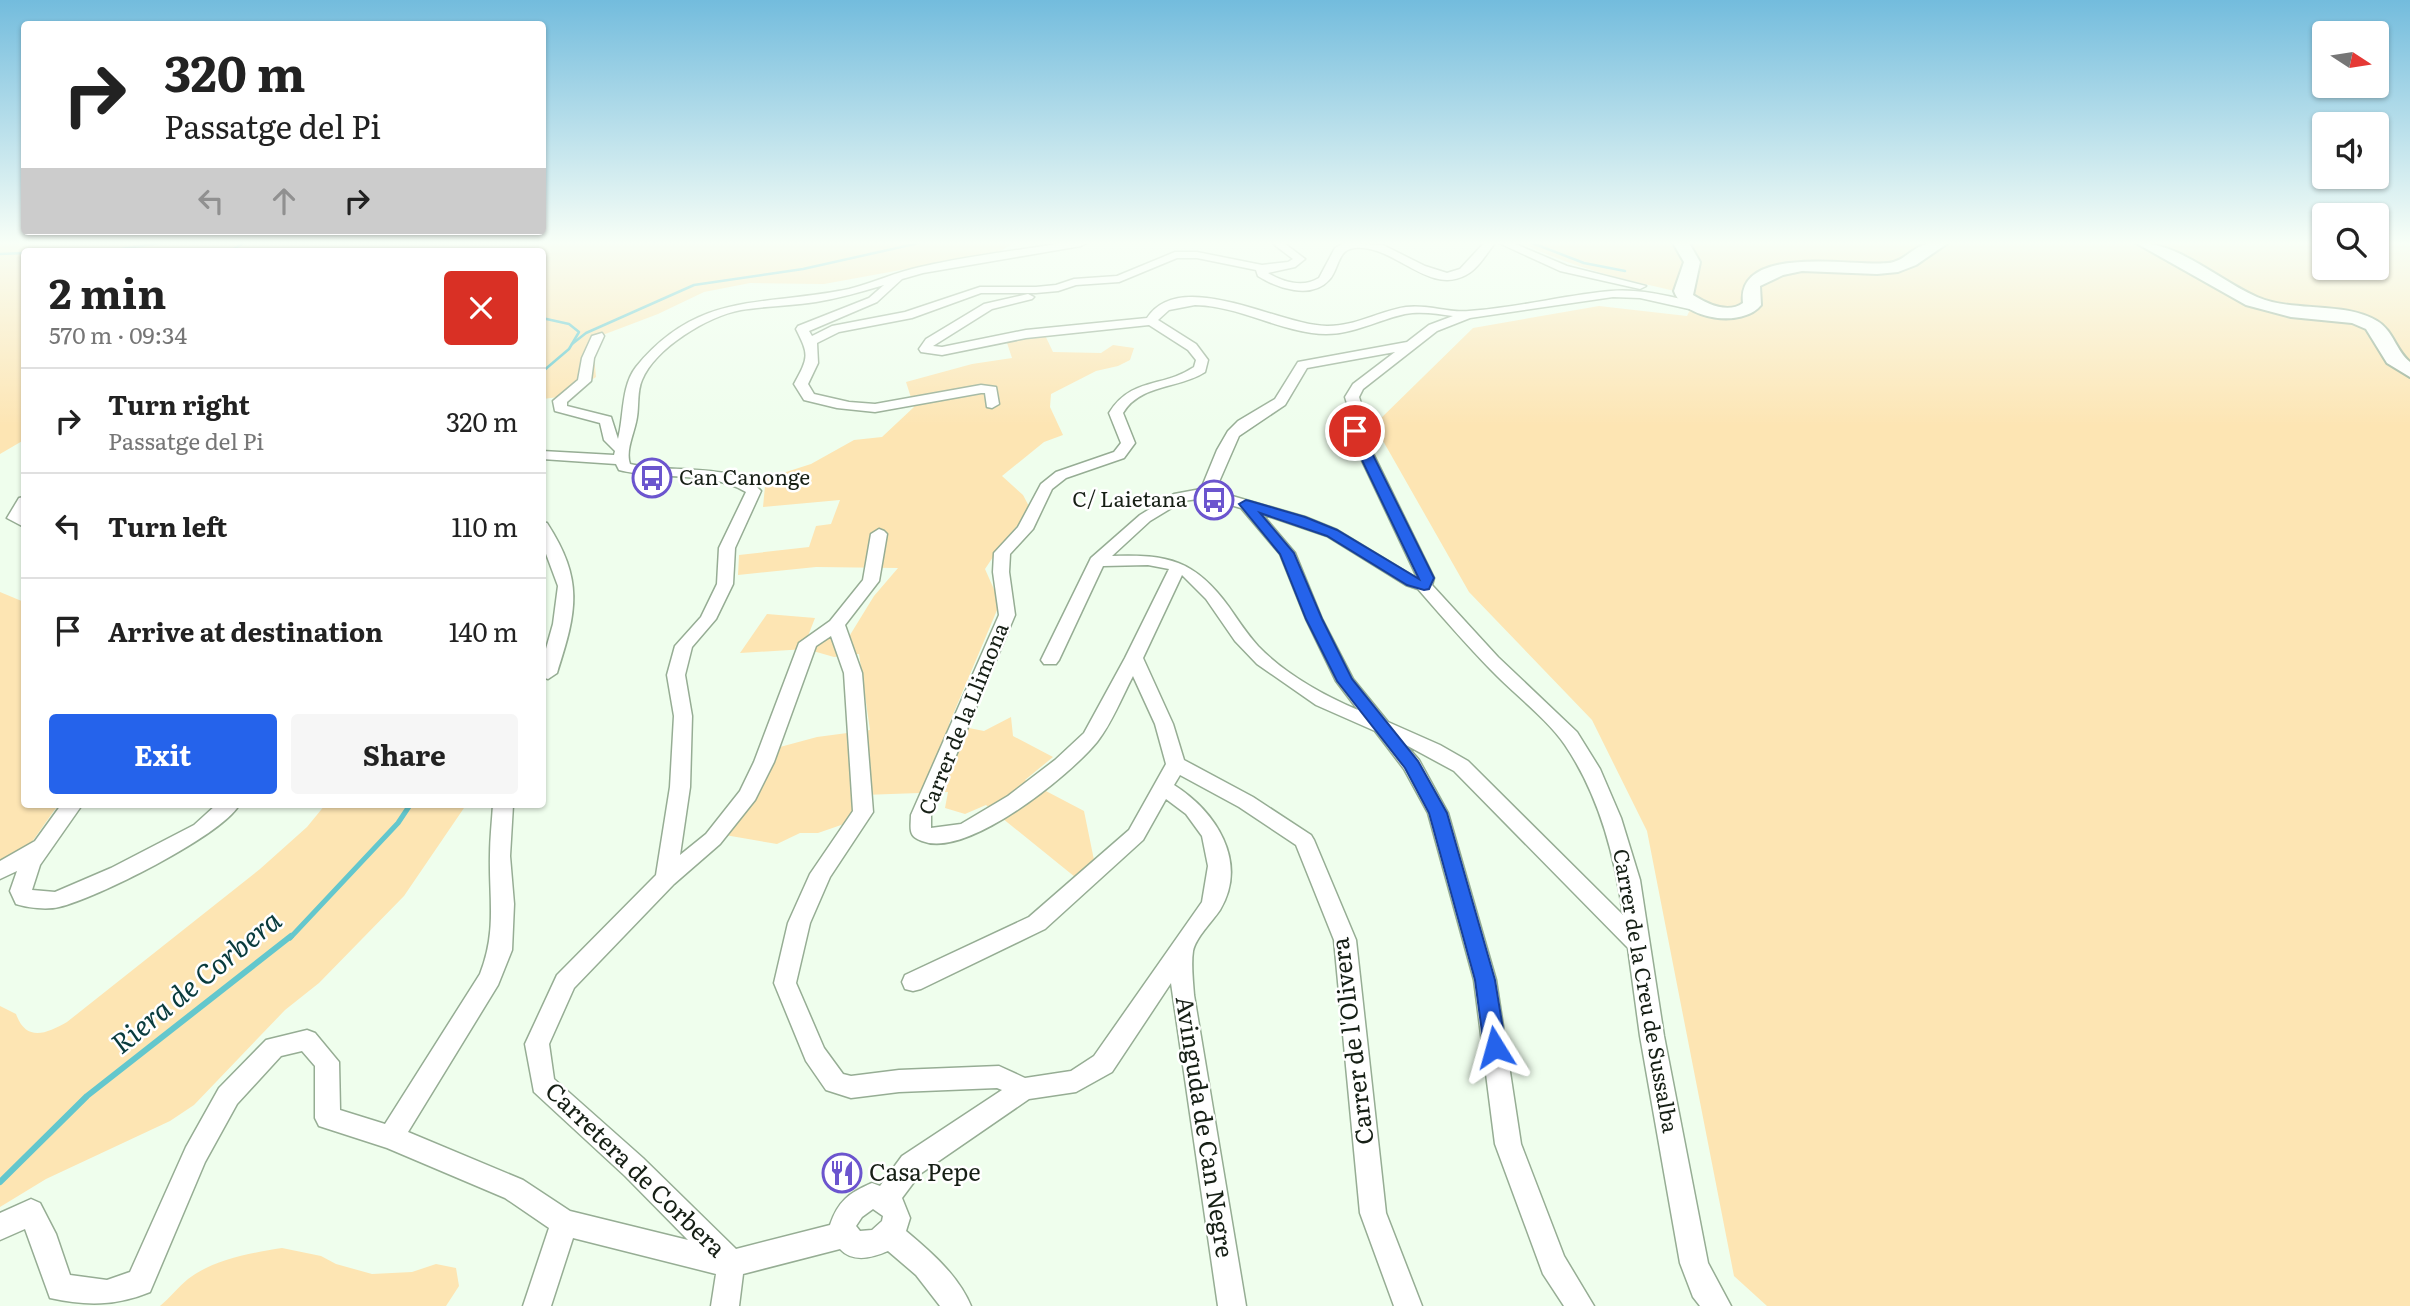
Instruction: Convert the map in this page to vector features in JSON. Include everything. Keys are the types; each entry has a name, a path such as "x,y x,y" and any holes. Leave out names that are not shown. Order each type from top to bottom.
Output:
{"street":[{"path":"666,878 680,787 683,716 676,675 684,646 708,619 725,584 727,548 754,491 746,484 718,478 634,471 624,467 622,455 634,383 640,371 663,346 682,331 713,315 737,307 766,304"},
{"path":"863,304 802,329 811,341 812,363 801,384 809,397 841,407 876,408 975,387 991,390 992,404"},
{"path":"811,341 836,329 908,316 941,304"},
{"path":"998,304 988,306 930,342 925,349 942,351 1038,332 1151,320 1155,313 1177,304"},
{"path":"1232,304 1312,329 1330,331 1417,309 1468,315"},
{"name":"Carrer de la Creu de Sussalba","path":"1540,304 1468,315 1439,324 1358,387 1352,397 1357,413 1355,431 1426,578 1424,586 1492,661 1564,731 1581,752 1611,818 1623,855 1652,1036 1694,1263 1703,1287 1717,1306"},
{"path":"1694,304 1711,310 1738,313 1748,310 1752,304"},
{"path":"2262,304 2270,308 2355,318 2372,325 2394,359 2410,371"},
{"name":"Carrer de la Llimona","path":"1151,320 1192,347 1202,360 1200,369 1185,380 1131,393 1120,401 1116,413 1126,433 1128,443 1124,449 1119,455 1061,475 1046,487 1025,529 1002,553 1001,572 1007,615 921,815 921,832 933,837 966,831 1015,801 1062,765 1091,737 1134,659 1178,567"},
{"path":"598,336 588,358 584,381 560,401 560,408 606,420 611,440 622,455"},
{"path":"1207,493 1228,440 1250,419 1275,408 1289,394 1303,365 1411,345"},
{"path":"546,455 622,455"},
{"path":"1050,660 1097,561 1145,519 1179,497 1207,493 1300,520 1332,533 1412,582 1424,586"},
{"path":"1246,504 1287,553 1314,619 1345,681 1412,765 1438,813 1485,980 1508,1144 1553,1264 1580,1306"},
{"path":"21,507 15,518 21,521"},
{"path":"666,878 713,839 748,795 764,762 808,643 836,625 871,581 879,534"},
{"path":"546,535 566,578 565,600 555,653 548,673"},
{"path":"1097,561 1159,562 1178,567 1196,578 1258,656 1287,679 1343,710 1445,755 1461,766 1638,944"},
{"path":"836,625 853,673 863,813 821,874 799,923 785,983 816,1054 835,1083 850,1087 999,1077 1024,1088"},
{"path":"914,982 1037,923 1136,835 1176,764 1164,724 1134,659"},
{"name":"Carrer de l'Olivera","path":"1176,764 1246,802 1304,840 1345,940 1373,1213 1408,1306"},
{"path":"886,1199 911,1165 1024,1088 1076,1082 1102,1064 1212,904 1219,882 1221,858 1213,834 1198,814 1180,797 1163,787"},
{"path":"70,808 40,846 23,877 21,891 24,898 56,900 156,856 201,830 226,808"},
{"path":"391,1137 490,978 501,950 503,904 500,856 503,808"},
{"path":"0,871 40,846"},
{"name":"Carretera de Corbera","path":"666,878 565,982 537,1044 543,1084 634,1167 731,1264 844,1235"},
{"name":"Avinguda de Can Negre","path":"1182,947 1182,995 1231,1306"},
{"path":"0,1227 31,1212 42,1234 60,1288 107,1294 140,1282 195,1156 228,1096 274,1047 307,1040 327,1062 328,1118 391,1137 514,1189 564,1223 731,1264 725,1306"},
{"path":"872,1196 886,1199 894,1206 897,1218 889,1236 881,1242 865,1247 853,1244 844,1235 842,1228 845,1214 854,1203 872,1196"},
{"path":"537,1306 564,1223"},
{"path":"889,1236 926,1265 957,1306"}],"shaded area":[{"path":"0,304 21,304 21,442 0,454"},
{"path":"546,304 679,304 600,336 594,356 596,377 566,396 546,399"},
{"path":"1693,304 2410,304 2410,1306 1767,1306 1734,1276 1647,831 1592,720 1469,592 1374,425 1473,328 1599,306 1687,316"},
{"path":"1044,333 1053,352 1101,353 1113,345 1134,348 1130,360 1096,371 1051,394 1050,407 1063,435 1044,442 1002,476 1023,495 1031,510 1003,542 985,569 1000,603 949,724 984,731 1011,717 1013,736 1053,757 1025,780 1084,811 1094,860 1075,877 986,805 965,814 945,808 948,792 863,795 844,824 818,833 800,833 777,844 725,835 760,788 780,747 817,737 870,730 859,654 834,657 806,649 740,653 767,614 815,618 808,636 850,635 874,596 898,568 816,567 738,575 739,555 809,547 816,526 831,524 840,500 763,507 765,486 757,476 786,472 811,464 854,440 882,437 914,407 906,382 972,364 1012,358 1006,340"},
{"path":"0,592 21,601 21,808 56,808 27,849 0,867"},
{"path":"323,808 464,808 404,896 319,983 285,1010 194,1105 170,1121 46,1179 0,1207 0,1006 16,1014 25,1029 31,1032 52,1030 67,1022 260,869 307,827"},
{"path":"282,1248 321,1256 336,1264 372,1274 412,1272 436,1264 456,1268 459,1286 446,1306 160,1306 188,1279 209,1266"}],"waterway":[{"path":"572,344 586,333 651,304"},
{"name":"Riera de Corbera","path":"546,319 569,324 579,332 569,349 546,369"},
{"name":"Riera de Corbera","path":"290,938 398,823 408,808"},
{"name":"Riera de Corbera","path":"0,1182 87,1096 291,936"}],"place":[{"name":"Can Canonge","path":"652,478"},
{"name":"C/ Laietana","path":"1214,500"},
{"name":"Casa Pepe","path":"842,1173"}],"route":[{"path":"1355,431 1426,578 1424,586 1412,582 1332,533 1246,504 1287,553 1314,619 1345,681 1412,765 1438,813 1485,980 1495,1047"}]}
